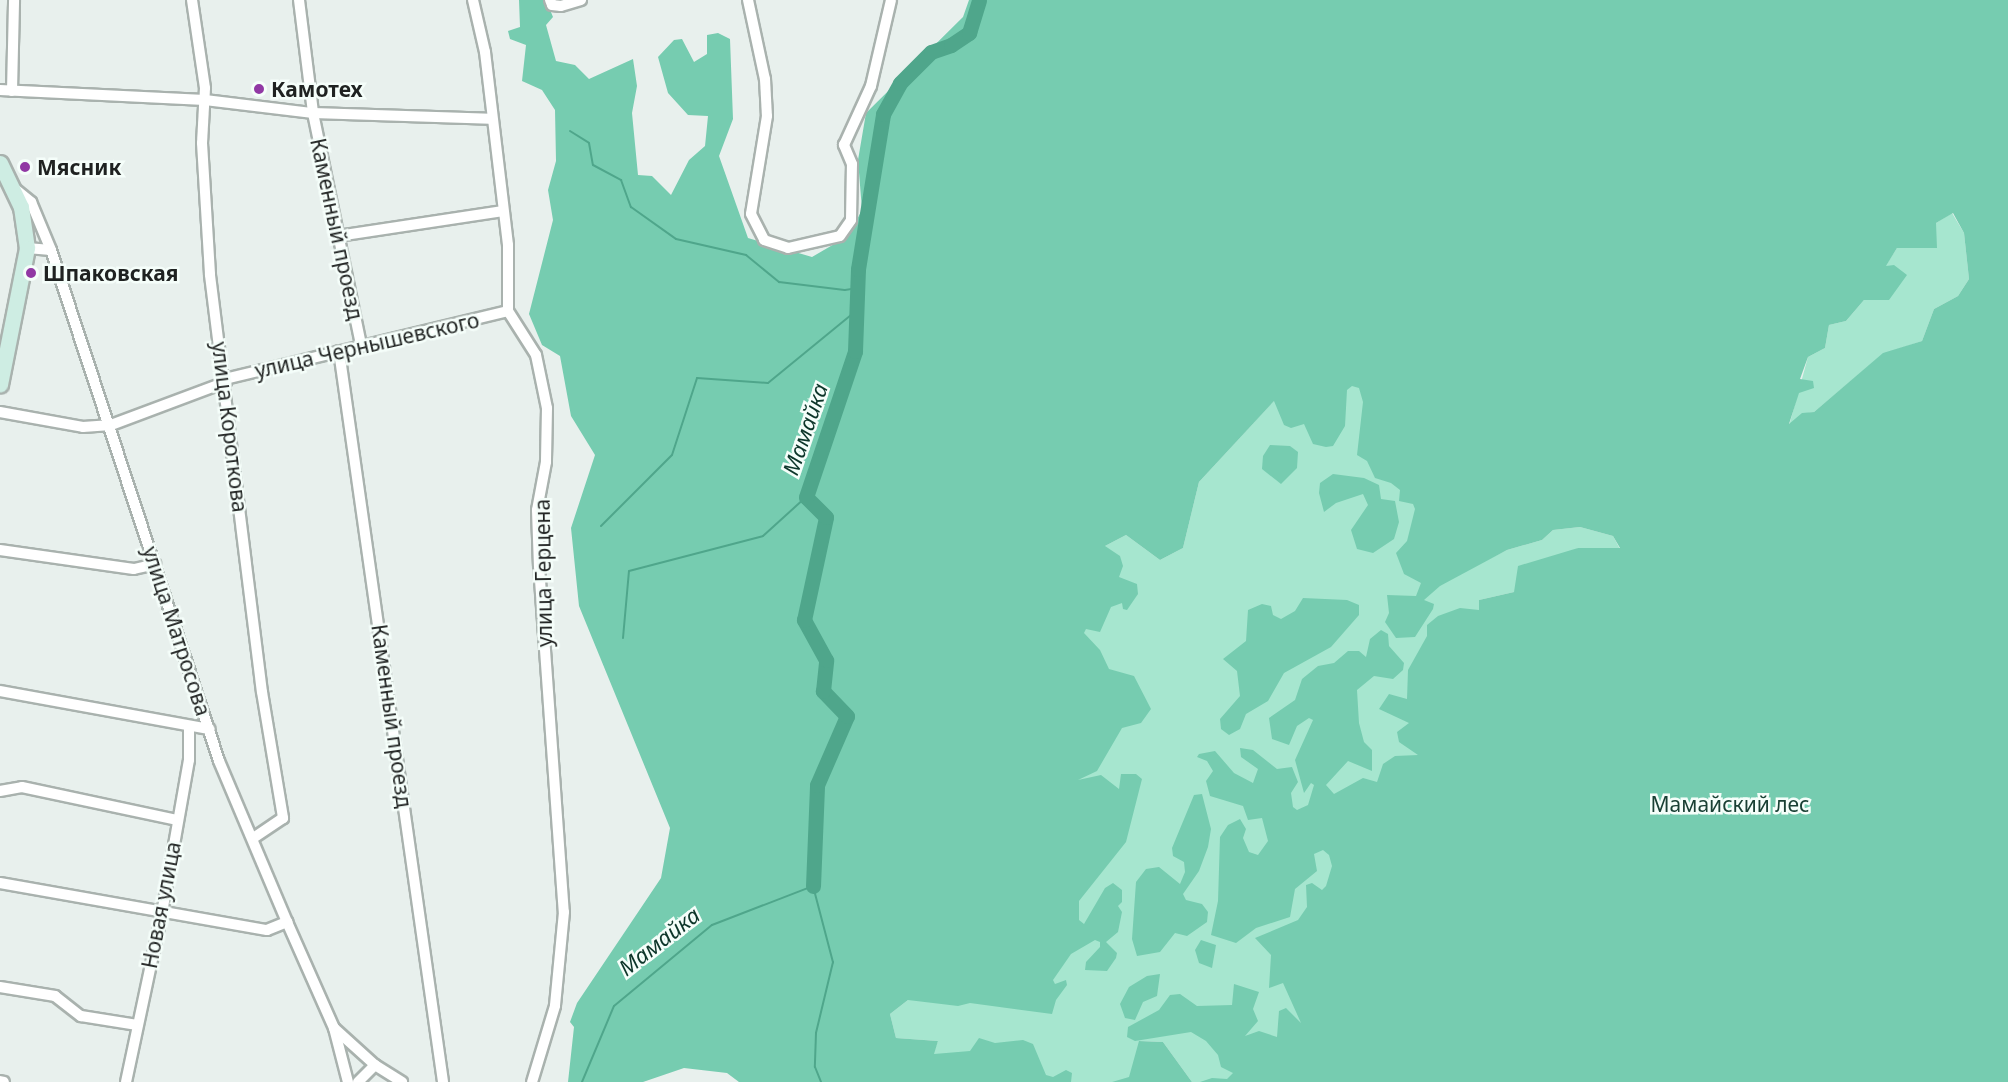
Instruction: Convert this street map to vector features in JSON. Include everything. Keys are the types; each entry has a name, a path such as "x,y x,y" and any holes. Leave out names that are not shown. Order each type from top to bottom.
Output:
{"main road":[{"path":"0,163 15,189 21,207 27,248 0,384"}],"street":[{"path":"12,91 14,0"},
{"name":"улица Короткова","path":"192,0 205,100 202,143 210,275 226,380 262,692 283,818 253,838"},
{"name":"Каменный проезд","path":"299,0 313,112 360,345"},
{"name":"улица Герцена","path":"473,0 485,52 490,119 503,211 508,311 536,355 547,408 546,462 537,510 564,912 555,1006 532,1082"},
{"path":"550,0 552,5 561,6 580,0"},
{"path":"748,0 765,79 767,116 751,214 758,233 764,240 788,248 840,236 851,220 852,164 844,145 871,86 891,0"},
{"path":"0,90 205,100 313,112 490,119"},
{"name":"улица Матросова","path":"15,189 31,202 51,250 111,425 210,729 287,922 334,1028 348,1082"},
{"path":"338,236 503,211"},
{"path":"27,248 51,250"},
{"name":"улица Чернышевского","path":"0,412 83,427 111,425 226,380 360,345 508,311"},
{"name":"Каменный проезд","path":"339,351 443,1082"},
{"path":"0,550 134,569 155,564"},
{"path":"0,691 210,729"},
{"name":"Новая улица","path":"126,1082 162,913 189,759 189,727"},
{"path":"0,791 22,787 177,820"},
{"path":"0,883 267,930 287,922"},
{"path":"0,987 55,996 81,1016 137,1025"},
{"name":"улица Матросова","path":"334,1028 375,1065 402,1082"},
{"path":"358,1082 375,1065"}],"green space":[{"name":"Мамайский лес","path":"519,0 546,0 553,17 546,25 556,61 575,65 589,79 633,59 637,86 632,113 638,175 652,176 671,195 689,160 705,146 708,116 688,115 668,93 658,57 674,40 682,39 694,62 707,54 707,35 718,33 730,39 733,119 719,156 748,238 812,257 848,236 862,210 858,160 866,113 963,17 969,0 2008,0 2008,1082 1200,1082 1212,1078 1227,1079 1233,1073 1221,1067 1218,1055 1206,1041 1191,1032 1135,1041 1127,1037 1128,1027 1159,1010 1170,995 1180,994 1197,1006 1232,1005 1234,984 1259,992 1253,1009 1258,1021 1245,1036 1259,1031 1277,1037 1279,1011 1286,1008 1301,1023 1283,983 1269,988 1271,955 1255,938 1298,920 1307,907 1306,885 1312,883 1322,890 1326,886 1332,866 1329,855 1323,850 1314,854 1317,871 1295,889 1290,917 1256,928 1236,943 1211,935 1218,901 1220,837 1228,825 1240,819 1246,829 1243,838 1249,852 1258,855 1268,841 1262,818 1248,820 1243,806 1210,796 1206,781 1213,771 1207,761 1197,757 1199,754 1215,751 1234,773 1253,783 1258,769 1241,757 1240,748 1253,750 1277,769 1292,767 1298,782 1291,793 1293,807 1297,810 1308,805 1314,785 1311,783 1304,793 1295,760 1313,720 1309,718 1297,726 1289,745 1272,739 1269,718 1295,700 1302,679 1318,666 1334,663 1348,651 1359,651 1366,657 1370,639 1381,630 1388,634 1389,646 1404,663 1403,670 1393,679 1374,676 1357,690 1359,723 1364,742 1372,750 1372,771 1348,761 1326,785 1334,794 1363,778 1377,782 1383,764 1395,756 1418,755 1399,742 1397,732 1409,723 1379,709 1389,694 1407,699 1408,670 1427,636 1427,625 1438,616 1460,608 1479,610 1479,600 1514,592 1518,566 1578,548 1620,548 1613,536 1580,527 1553,530 1542,540 1507,550 1440,586 1424,600 1434,604 1433,609 1415,637 1396,638 1385,622 1389,613 1387,595 1416,596 1421,583 1404,574 1396,553 1407,541 1415,509 1413,504 1399,501 1400,490 1391,483 1375,478 1367,461 1357,455 1363,402 1359,388 1352,386 1347,390 1345,426 1333,446 1313,444 1304,424 1291,428 1284,425 1274,401 1199,482 1183,548 1160,560 1126,535 1105,546 1120,556 1123,566 1119,577 1137,584 1138,594 1127,610 1123,609 1122,603 1111,607 1100,632 1086,629 1084,633 1100,650 1109,669 1134,676 1151,709 1141,723 1122,728 1097,771 1078,780 1101,775 1119,789 1121,774 1136,774 1142,779 1126,842 1079,901 1079,920 1084,924 1105,888 1113,883 1122,890 1122,902 1118,906 1122,912 1118,932 1106,942 1117,953 1107,971 1085,970 1086,962 1100,947 1100,942 1095,940 1071,954 1053,980 1055,984 1066,980 1067,985 1056,1000 1052,1014 970,1003 958,1006 908,1000 890,1014 896,1038 938,1041 934,1054 970,1051 979,1038 995,1043 1023,1040 1033,1044 1046,1075 1053,1077 1066,1070 1072,1073 1071,1082 739,1082 727,1073 684,1068 643,1082 568,1082 574,1027 570,1022 577,1003 661,878 670,828 579,606 571,528 595,455 571,416 560,356 542,345 529,314 553,220 548,190 556,161 555,110 542,90 522,81 526,45 510,39 508,31 520,27","holes":["1953,213 1964,233 1969,279 1958,296 1934,309 1922,341 1883,353 1814,412 1802,413 1789,424 1799,393 1814,388 1813,381 1800,379 1808,357 1825,348 1829,325 1846,321 1864,300 1889,300 1907,275 1894,265 1886,266 1897,248 1937,248 1936,223"]},
{"path":"1952,213 1964,233 1969,279 1958,296 1934,309 1922,341 1883,354 1814,412 1802,414 1789,426 1808,357 1825,348 1829,325 1846,321 1864,300 1897,248 1916,248 1936,223"},
{"path":"1307,365 1361,384 1458,574 1507,550 1542,540 1553,530 1580,527 1613,536 1620,549 1578,548 1514,592 1479,600 1480,610 1442,714 1302,1025 1284,1082 1192,1082 1163,1042 1140,1041 1130,1082 981,1082 933,1054 938,1041 896,1038 890,1014 908,1000 1105,546 1126,535 1160,560 1183,548 1199,482"},
{"path":"1270,445 1290,446 1298,452 1297,468 1281,484 1262,469 1263,456"},
{"path":"1333,474 1364,478 1379,485 1381,499 1395,501 1399,522 1394,539 1373,553 1357,549 1351,530 1368,505 1363,494 1336,503 1324,512 1319,493 1320,483"},
{"path":"1303,598 1347,600 1359,605 1359,615 1331,647 1284,673 1268,701 1246,714 1240,729 1229,735 1221,729 1220,719 1240,696 1237,671 1223,659 1246,641 1248,610 1262,604 1271,606 1273,615 1281,619 1295,611"},
{"path":"1202,794 1211,829 1208,847 1199,871 1183,894 1186,900 1202,904 1208,912 1207,922 1187,936 1175,933 1160,952 1137,956 1132,939 1136,882 1146,869 1159,867 1180,884 1185,872 1184,862 1173,856 1172,848 1194,795"},
{"path":"1201,940 1216,945 1212,968 1199,963 1195,950"},
{"path":"1160,974 1157,996 1143,1002 1135,1020 1125,1018 1120,1004 1129,987 1147,976"},
{"path":"1139,1041 1163,1042 1192,1082 1112,1082 1129,1077"}],"waterway":[{"name":"Мамайка","path":"813,886 817,785 847,716 823,691 826,660 804,620 826,517 806,497 855,351 858,269 883,114 900,83 931,52 951,45 969,33 979,0"},
{"path":"570,131 589,143 593,165 621,180 631,207 676,239 746,255 779,282 845,290 857,288"},
{"path":"601,526 672,455 697,378 768,383 856,311"},
{"path":"623,638 629,571 763,536 806,497"},
{"name":"Мамайка","path":"582,1082 614,1006 712,925 813,886 833,962 816,1033 815,1067 821,1082"}],"place":[{"name":"Камотех","path":"259,89"},
{"name":"Мясник","path":"25,167"},
{"name":"Шпаковская","path":"31,273"}]}
